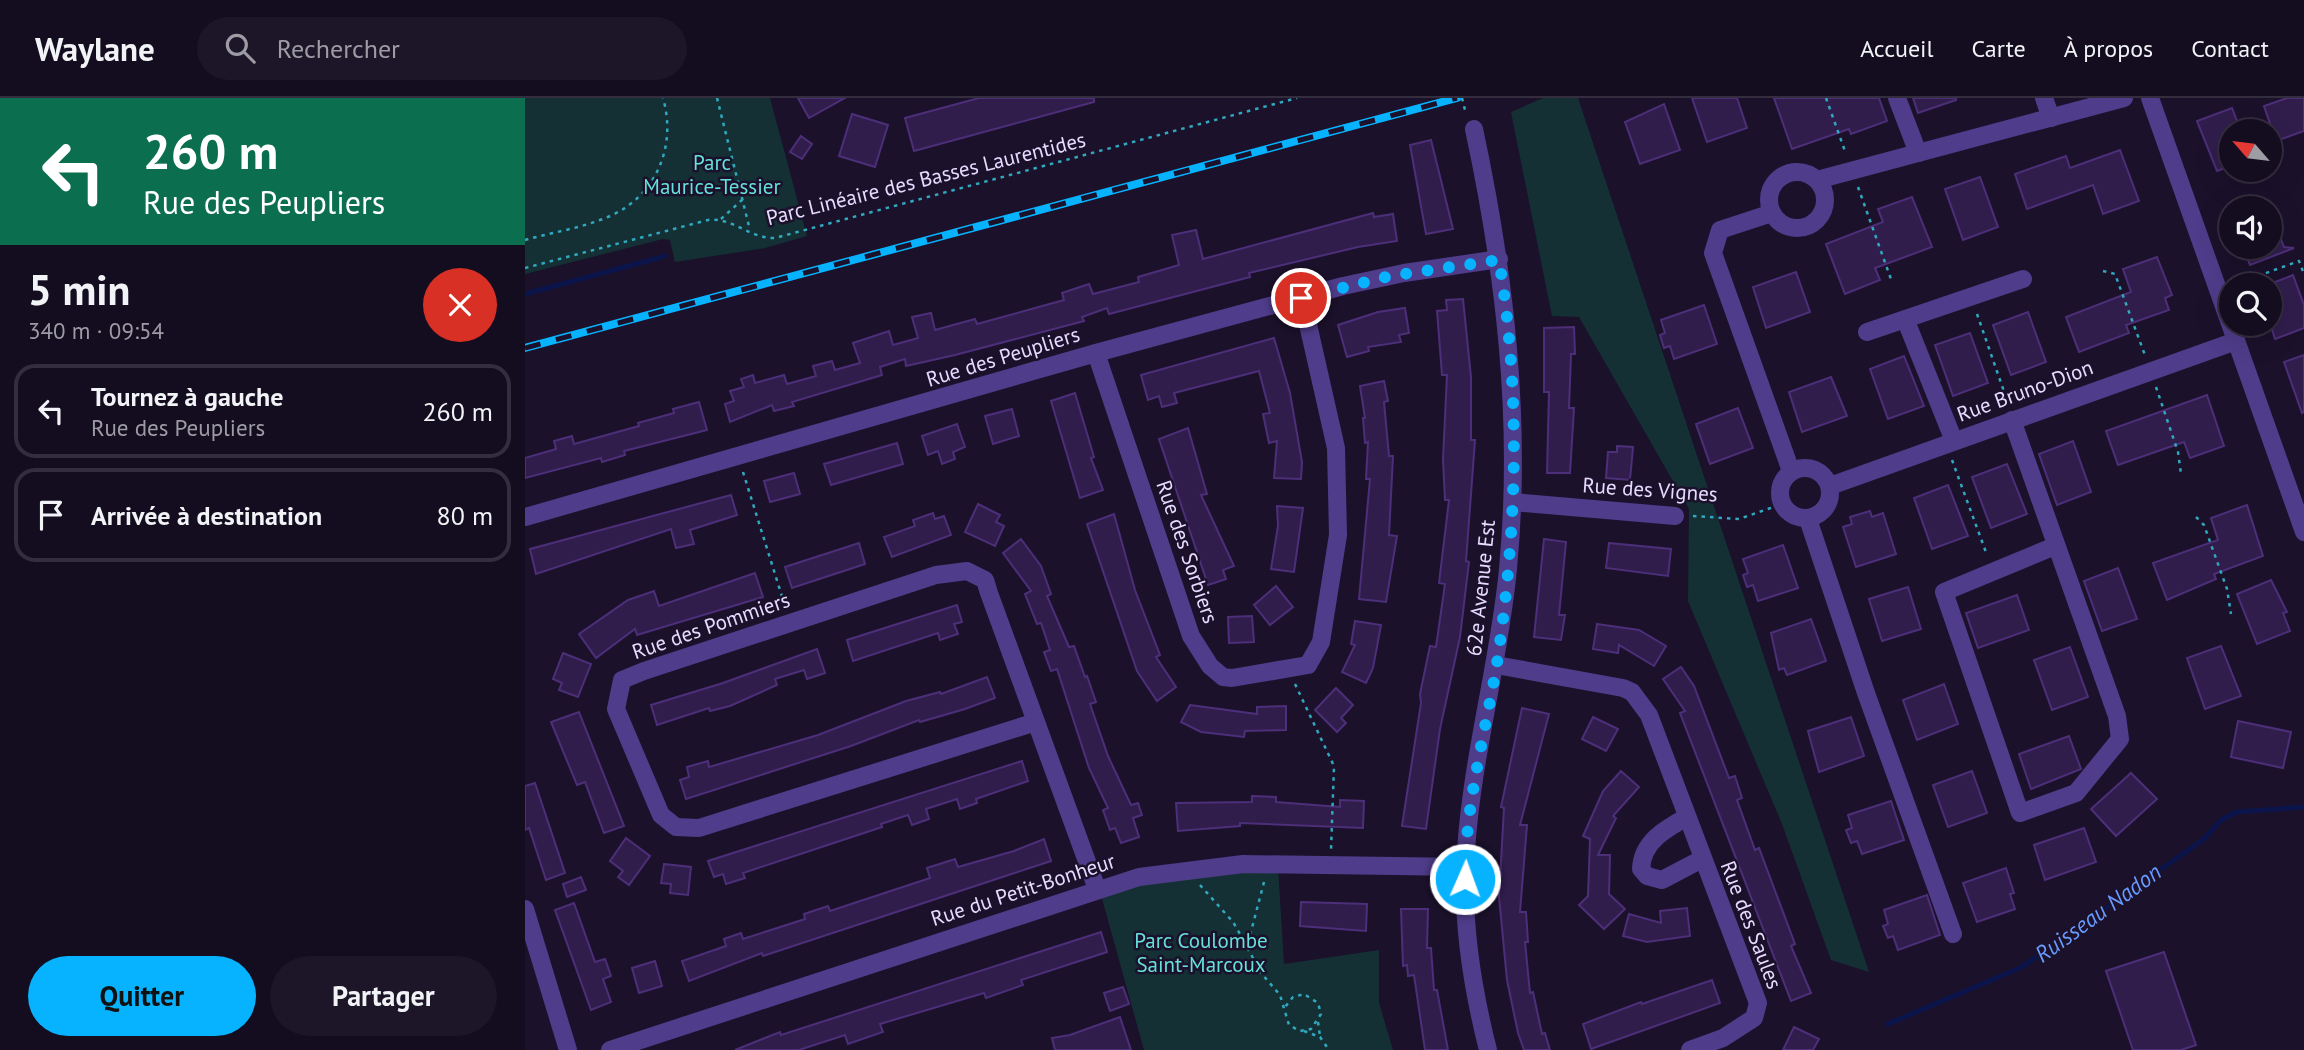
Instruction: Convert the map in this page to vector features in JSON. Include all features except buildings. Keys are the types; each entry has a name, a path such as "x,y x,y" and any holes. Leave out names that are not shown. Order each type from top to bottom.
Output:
{"street":[{"path":"1897,98 1918,153"},
{"path":"2044,98 2051,118"},
{"path":"1817,180 2124,98"},
{"path":"2151,98 2304,532"},
{"name":"62e Avenue Est","path":"1468,123 1499,260 1510,365 1513,502 1496,665 1474,777 1465,867 1473,972 1488,1050"},
{"path":"1804,173 1817,180 1825,197 1821,215 1815,223 1800,229 1790,228 1781,224 1772,213 1769,197 1773,186 1781,177 1804,173"},
{"path":"1772,213 1720,230 1713,253 1791,471"},
{"name":"Rue des Peupliers","path":"525,517 1096,353 1301,298 1390,276 1499,260"},
{"path":"1867,332 1906,321 2023,279"},
{"name":"Rue des Sorbiers","path":"1096,353 1174,590 1191,636 1210,666 1223,677 1232,678 1302,667 1315,657 1321,642 1338,535 1336,448 1301,298"},
{"path":"1906,321 1950,442"},
{"name":"Rue Bruno-Dion","path":"1830,486 2236,341"},
{"path":"2012,420 2117,716 2120,738 2076,793 2020,813 1944,592 2055,546"},
{"path":"1811,468 1823,475 1830,486 1827,506 1821,513 1808,519 1790,514 1782,504 1780,490 1783,480 1791,471 1811,468"},
{"name":"Rue des Vignes","path":"1513,502 1675,516"},
{"path":"1808,519 1866,693 1953,934"},
{"name":"Rue des Pommiers","path":"1036,722 699,828 677,827 661,815 616,709 622,680 936,575 967,570 985,580 1097,888"},
{"name":"Rue des Saules","path":"1496,665 1632,692 1649,715 1758,1003 1754,1018 1723,1038 1689,1050"},
{"name":"Rue des Saules","path":"1687,817 1665,828 1652,841 1642,856 1641,869 1647,876 1662,880 1702,859"},
{"name":"Rue du Petit-Bonheur","path":"610,1050 1097,888 1139,877 1243,864 1465,867"},
{"path":"525,909 568,1050"}],"path":[{"path":"525,240 604,219 623,210 641,195 659,169 666,146 668,120 663,98"},
{"path":"717,98 749,231"},
{"name":"Parc Linéaire des Basses Laurentides","path":"720,219 761,237 775,237 1297,98"},
{"path":"1462,98 1468,123"},
{"path":"1826,98 1892,282"},
{"path":"525,268 699,221 720,219 743,199"},
{"path":"2264,273 2299,261 2304,274"},
{"path":"1970,297 2002,382 2012,420"},
{"path":"1950,442 1993,571"},
{"path":"738,455 790,622"},
{"name":"Rue des Vignes","path":"1675,516 1739,519 1782,504"},
{"path":"2196,517 2204,525 2209,538 2227,589 2231,614"},
{"path":"1293,681 1334,766 1331,851"},
{"path":"1247,947 1268,865"},
{"path":"1191,870 1233,922 1261,973 1280,995 1289,1025 1320,1037"},
{"path":"1285,1007 1291,999 1304,994 1313,998 1320,1007 1320,1037 1329,1050"},
{"path":"1280,995 1291,999"},
{"path":"1304,1031 1318,1022"}],"green space":[{"name":"Parc Maurice-Tessier","path":"525,98 770,98 807,236 765,248 675,262 670,240 663,239 525,274"},
{"path":"1543,98 1578,98 1869,972 1831,960 1782,824 1688,601 1689,509 1579,317 1552,316 1511,112"},
{"name":"Parc Coulombe Saint-Marcoux","path":"1278,867 1284,964 1379,950 1379,1003 1393,1050 1144,1050 1101,895 1187,872"}],"waterway":[{"path":"525,294 665,256"},
{"name":"Ruisseau Nadon","path":"1888,1024 2022,967 2204,839 2221,820 2237,812 2304,807"}],"railway":[{"path":"525,348 1457,98"}],"route":[{"path":"1301,298 1390,276 1499,260 1510,365 1513,502 1499,649 1471,802 1465,879"}]}
